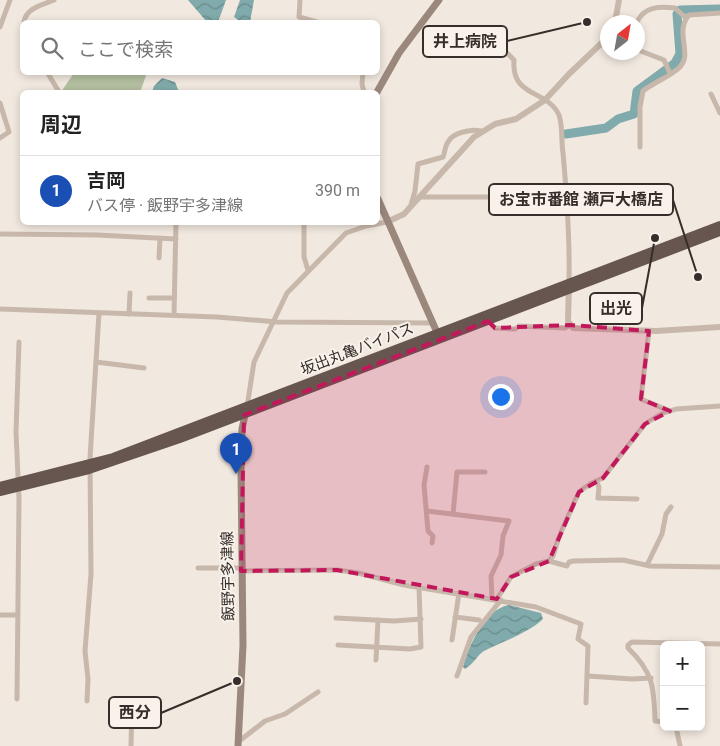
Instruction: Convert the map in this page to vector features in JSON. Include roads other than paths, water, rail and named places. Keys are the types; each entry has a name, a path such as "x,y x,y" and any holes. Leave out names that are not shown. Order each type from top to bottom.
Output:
{"highway":[{"name":"坂出丸亀バイパス","path":"0,492 18,485 89,467 317,386 720,225"},
{"name":"坂出丸亀バイパス","path":"439,336 488,321 569,286 720,232"},
{"name":"坂出丸亀バイパス","path":"0,486 18,485"}],"main road":[{"path":"378,90 399,53 439,0"},
{"path":"380,204 439,336"},
{"name":"飯野宇多津線","path":"238,744 242,645 241,470 245,411"}],"street":[{"path":"0,27 10,0"},
{"path":"24,20 31,10 54,0"},
{"path":"300,0 299,16 310,20"},
{"path":"616,15 619,0"},
{"path":"641,15 644,11 675,8 686,18"},
{"path":"640,147 640,107 643,91 680,66 685,57 682,29 686,18 690,15 720,13"},
{"path":"487,46 499,49 510,56 514,60 513,69 517,80 523,88 546,100 559,115 571,236 570,325"},
{"path":"380,224 404,214 468,142 495,124 516,120 546,100 569,74 600,48"},
{"path":"645,53 664,60 670,73"},
{"path":"50,75 58,90"},
{"path":"363,75 364,90"},
{"path":"711,94 720,113"},
{"path":"0,103 9,132 0,138"},
{"path":"410,207 415,191 418,164 443,157 448,141 454,136 465,132 481,132"},
{"path":"421,197 496,197 526,189 566,186"},
{"path":"174,316 176,225"},
{"path":"304,225 304,257 308,270"},
{"path":"245,411 254,362 284,298 308,270 346,233 376,225"},
{"path":"0,234 176,239"},
{"path":"158,258 160,238"},
{"path":"129,314 130,293"},
{"path":"149,298 174,298"},
{"path":"0,309 273,322 433,323"},
{"path":"87,701 88,679 85,651 91,574 89,467 99,313"},
{"path":"488,321 495,328 515,329 519,326 565,328 570,325"},
{"path":"570,325 573,328 649,331 720,327"},
{"path":"649,331 642,399 670,411"},
{"path":"17,699 18,485 16,432 19,342"},
{"path":"96,362 144,368"},
{"path":"549,560 555,552 559,537 579,492 603,478 645,424 670,411 720,406"},
{"path":"427,467 424,485 428,511 428,531 432,536 432,542"},
{"path":"453,514 457,472 485,472"},
{"path":"596,481 599,487 598,498 637,499"},
{"path":"647,565 662,534 666,514 671,507"},
{"path":"428,511 509,521 503,536 501,555 491,576 496,599"},
{"path":"457,676 472,637 511,576 536,564 549,560 567,566 569,562 586,559 624,560 647,565 720,567"},
{"path":"198,568 337,570 536,608 581,624 578,639 588,646 586,703"},
{"path":"338,645 421,647 420,587"},
{"path":"452,640 459,593"},
{"path":"0,615 17,615"},
{"path":"455,617 479,620"},
{"path":"336,618 420,619"},
{"path":"376,660 378,620"},
{"path":"660,722 654,721 654,693 651,678 643,663 628,648 630,643 720,644"},
{"path":"588,676 632,679 651,678"},
{"path":"238,744 265,721 284,714 318,692"},
{"path":"131,746 132,705"},
{"path":"677,731 680,746"}],"water":[{"path":"188,0 226,0 219,20 205,20"},
{"path":"240,0 254,0 250,20 238,20 234,17"},
{"path":"162,78 175,82 178,90 153,90"},
{"path":"509,605 541,613 543,619 523,633 483,651 465,669 463,667 466,658 479,629 493,613"}],"waterway":[{"path":"566,134 606,128 618,119 634,114 637,91 675,63 680,54 677,14 680,10 720,9"}],"place":[{"name":"井上病院","path":"587,22"},
{"name":"出光","path":"655,238"},
{"name":"お宝市番館 瀬戸大橋店","path":"698,277"},
{"name":"吉岡","path":"236,474"},
{"name":"西分","path":"237,681"}]}
